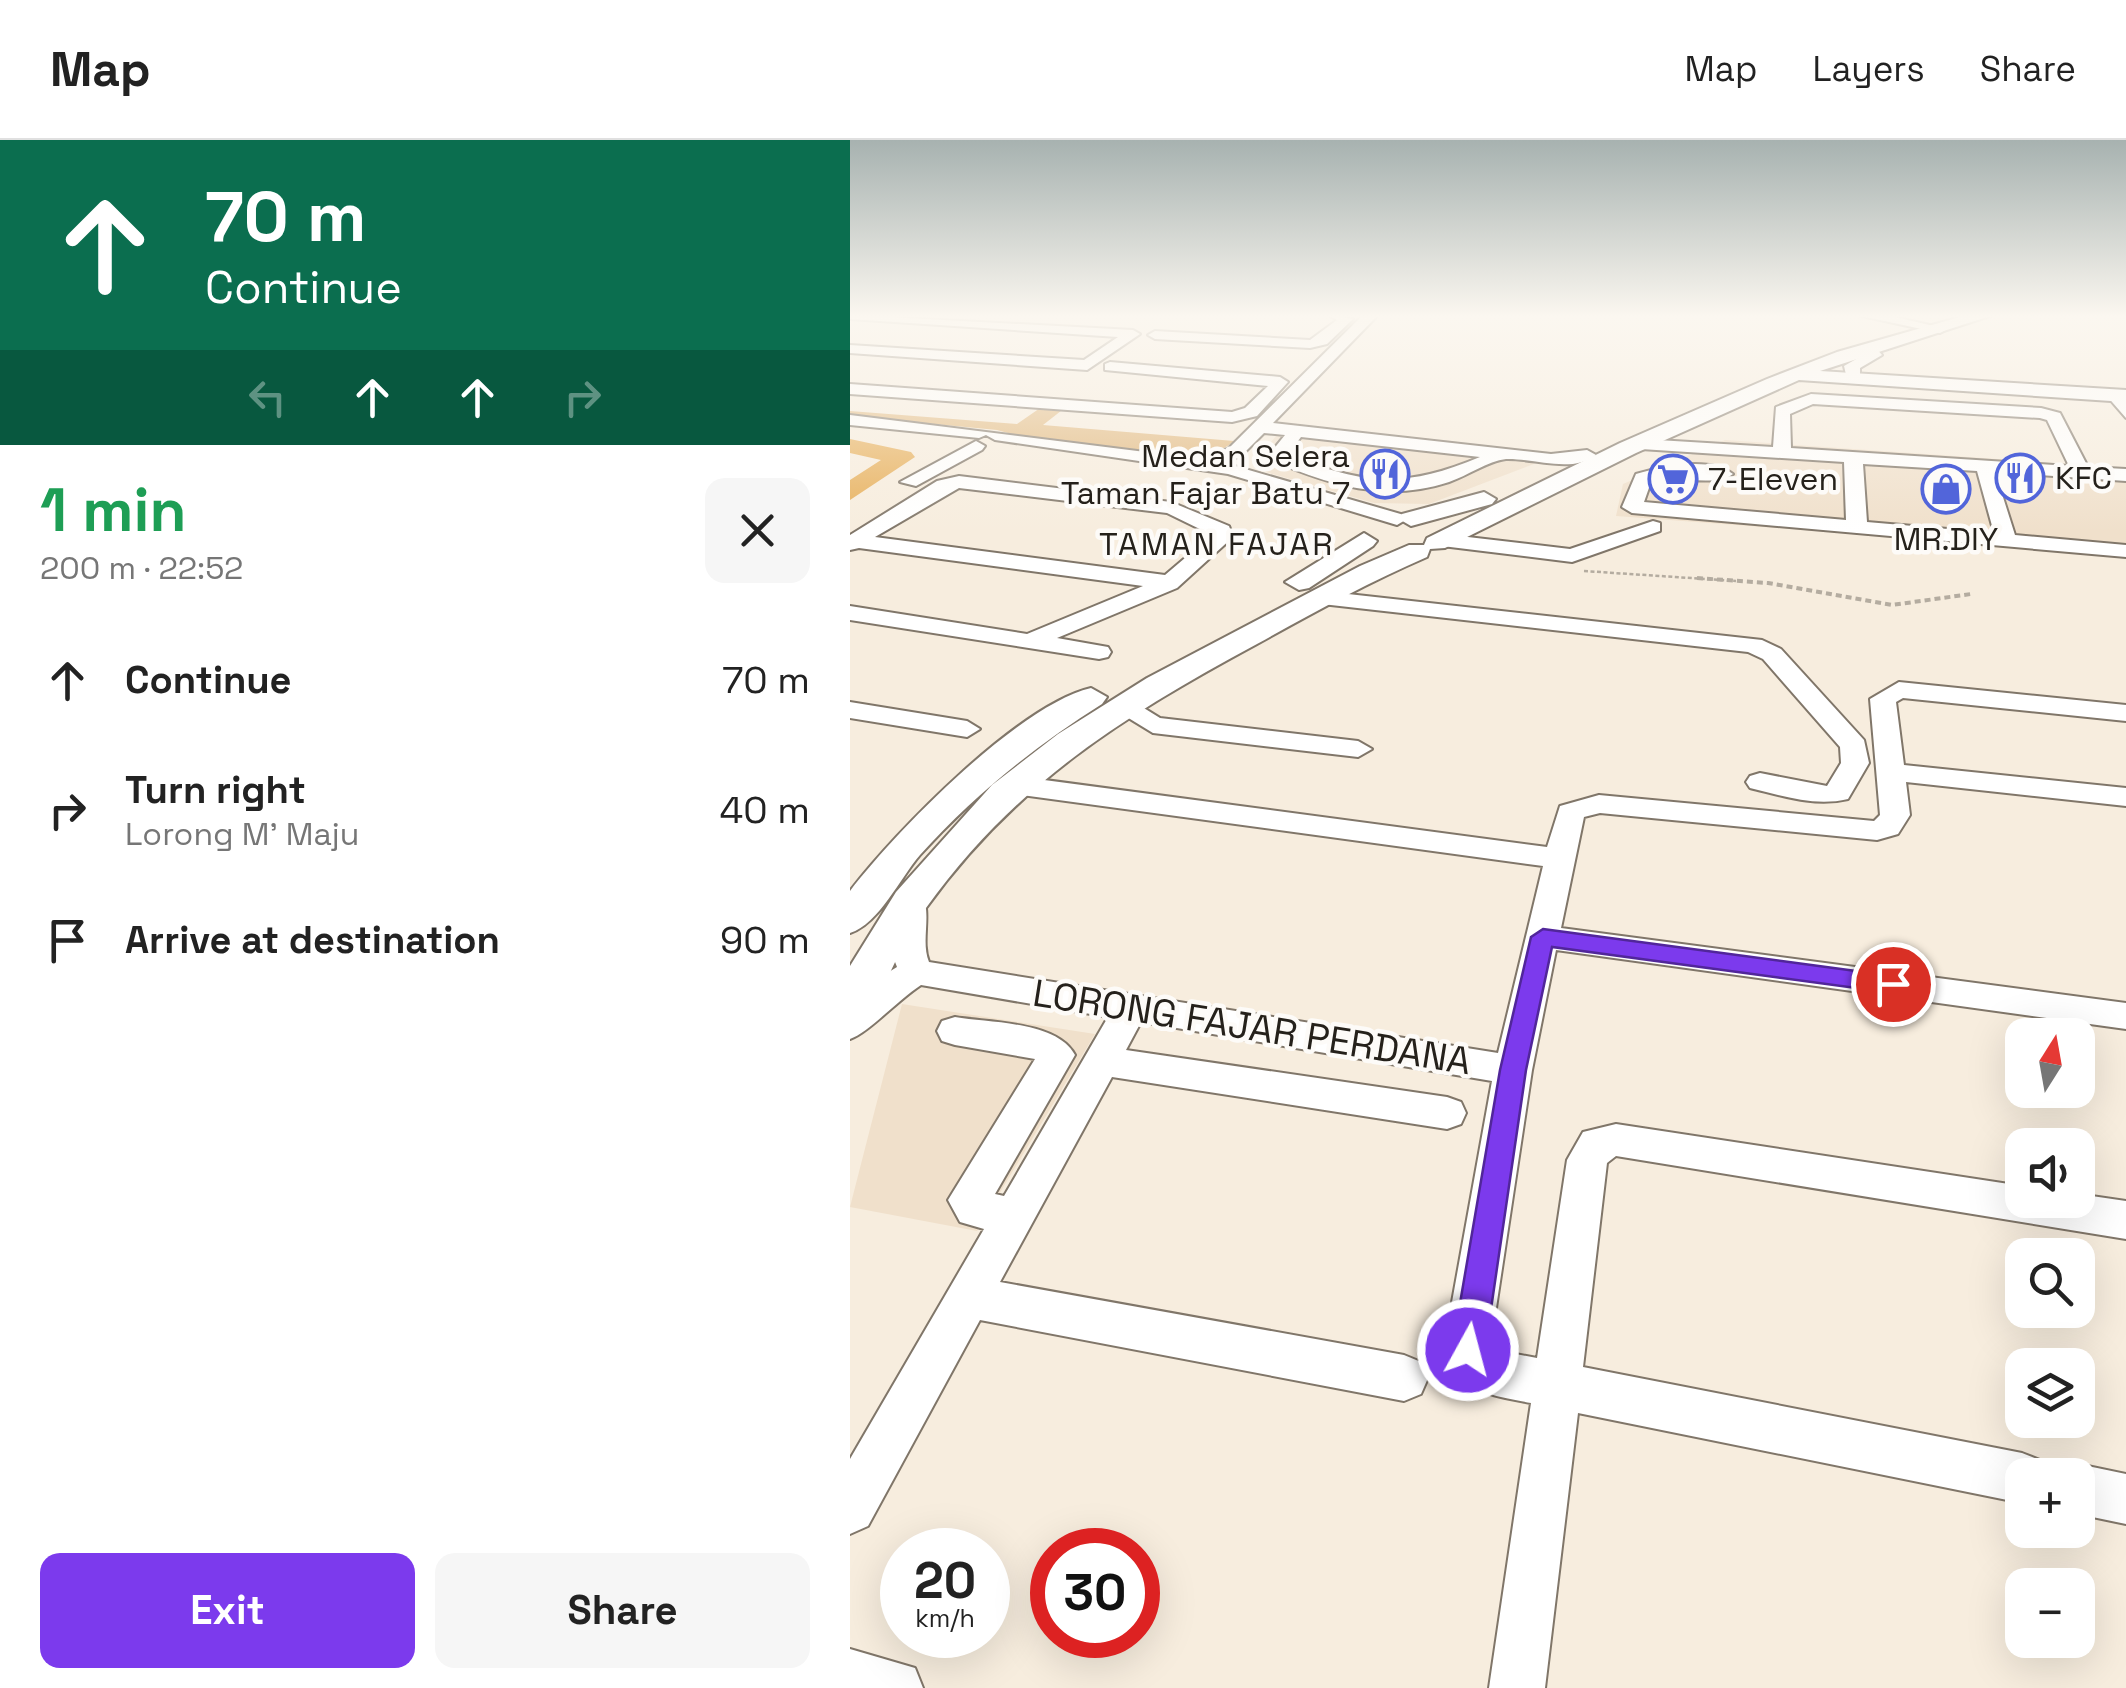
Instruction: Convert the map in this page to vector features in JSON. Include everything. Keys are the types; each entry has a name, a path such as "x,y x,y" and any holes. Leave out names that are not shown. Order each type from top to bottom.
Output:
{"main road":[{"path":"1646,435 1738,387"},
{"path":"1363,538 1378,550 1421,535 1747,387"},
{"path":"850,1011 858,987 910,901 1014,784 1126,705 1321,598 1469,504 1766,387"},
{"path":"1734,401 1777,387"},
{"path":"1967,387 2120,395"},
{"path":"850,919 934,814 992,761 1067,711 1244,614 1363,538 1374,525 1421,535"}],"street":[{"path":"1059,404 1082,387"},
{"path":"850,389 1244,416 1271,387"},
{"path":"1238,462 1260,427 1299,387"},
{"path":"2120,395 2126,413"},
{"path":"1782,451 1782,412 1811,399 1929,406 2054,417 2082,472"},
{"path":"1929,406 1934,424"},
{"path":"1694,418 1694,432 1728,447"},
{"path":"850,424 1228,476 1322,510 1363,538"},
{"path":"1260,427 1537,458 1587,455"},
{"path":"1296,432 1277,456 1388,490 1438,483 1503,453"},
{"path":"1646,435 1728,447 1853,456 1942,453 1984,465 2120,474 2126,497"},
{"path":"894,491 975,441 1192,463 1238,462 1421,535 1572,556 1653,527"},
{"path":"1717,517 1728,447"},
{"path":"1853,456 1857,528"},
{"path":"1523,483 1550,464 1537,458"},
{"path":"1984,465 2007,541"},
{"path":"1724,474 1669,470 1653,474 1639,481 1632,508 2126,551"},
{"path":"852,543 944,485 958,482 1172,508 1222,530 1223,537 1169,583 1030,641"},
{"path":"852,543 1169,583"},
{"path":"1321,598 1752,645 1772,654 1854,746 1855,763 1838,793 1823,796 1760,782"},
{"path":"850,613 1099,652"},
{"path":"1513,1070 1565,820 1570,812 1588,804 1877,831 1887,828 1896,815 1883,698 1899,690 2126,713"},
{"path":"1126,705 1153,725 1358,749"},
{"path":"850,710 967,729"},
{"path":"1890,772 2126,797"},
{"path":"1014,784 1558,858"},
{"path":"850,1025 878,996 916,972 907,949 910,901"},
{"path":"1543,937 2126,1016"},
{"name":"LORONG FAJAR PERDANA","path":"916,972 1513,1070 1468,1341 1472,1358 1490,1372 1557,1385"},
{"path":"850,1508 1132,1007"},
{"path":"955,1031 1053,1049 1055,1063 969,1200 975,1209 1014,1216"},
{"path":"1102,1061 1447,1112"},
{"path":"1021,1116 1067,1124"},
{"path":"1518,1688 1586,1160 1598,1144 1616,1140 2126,1220"},
{"path":"968,1298 1404,1378"},
{"path":"1557,1385 2005,1475"},
{"path":"2095,1492 2126,1498"},
{"path":"850,1677 895,1688"}],"path":[{"path":"1581,570 1768,583 1892,605 1971,594"}],"shaded area":[{"path":"1043,406 1066,407 1043,425 1234,441 1217,451 1194,455 1134,454 997,430 850,416 850,411 1017,424"},
{"path":"1286,424 1555,456 1429,504 1374,503 1266,472 1257,459"},
{"path":"1725,440 2126,468 2126,554 1616,516 1623,484"},
{"path":"902,1004 1095,1034 977,1231 850,1207"}],"waterway":[{"path":"850,446 902,457 850,492"}],"place":[{"name":"Medan Selera Taman Fajar Batu 7","path":"1385,474"},
{"name":"KFC","path":"2020,478"},
{"name":"7-Eleven","path":"1673,479"},
{"name":"MR.DIY","path":"1946,489"}],"district":[{"name":"TAMAN FAJAR","path":"1217,544"}],"route":[{"path":"1468,1350 1513,1070 1543,937 1893,984"}]}
